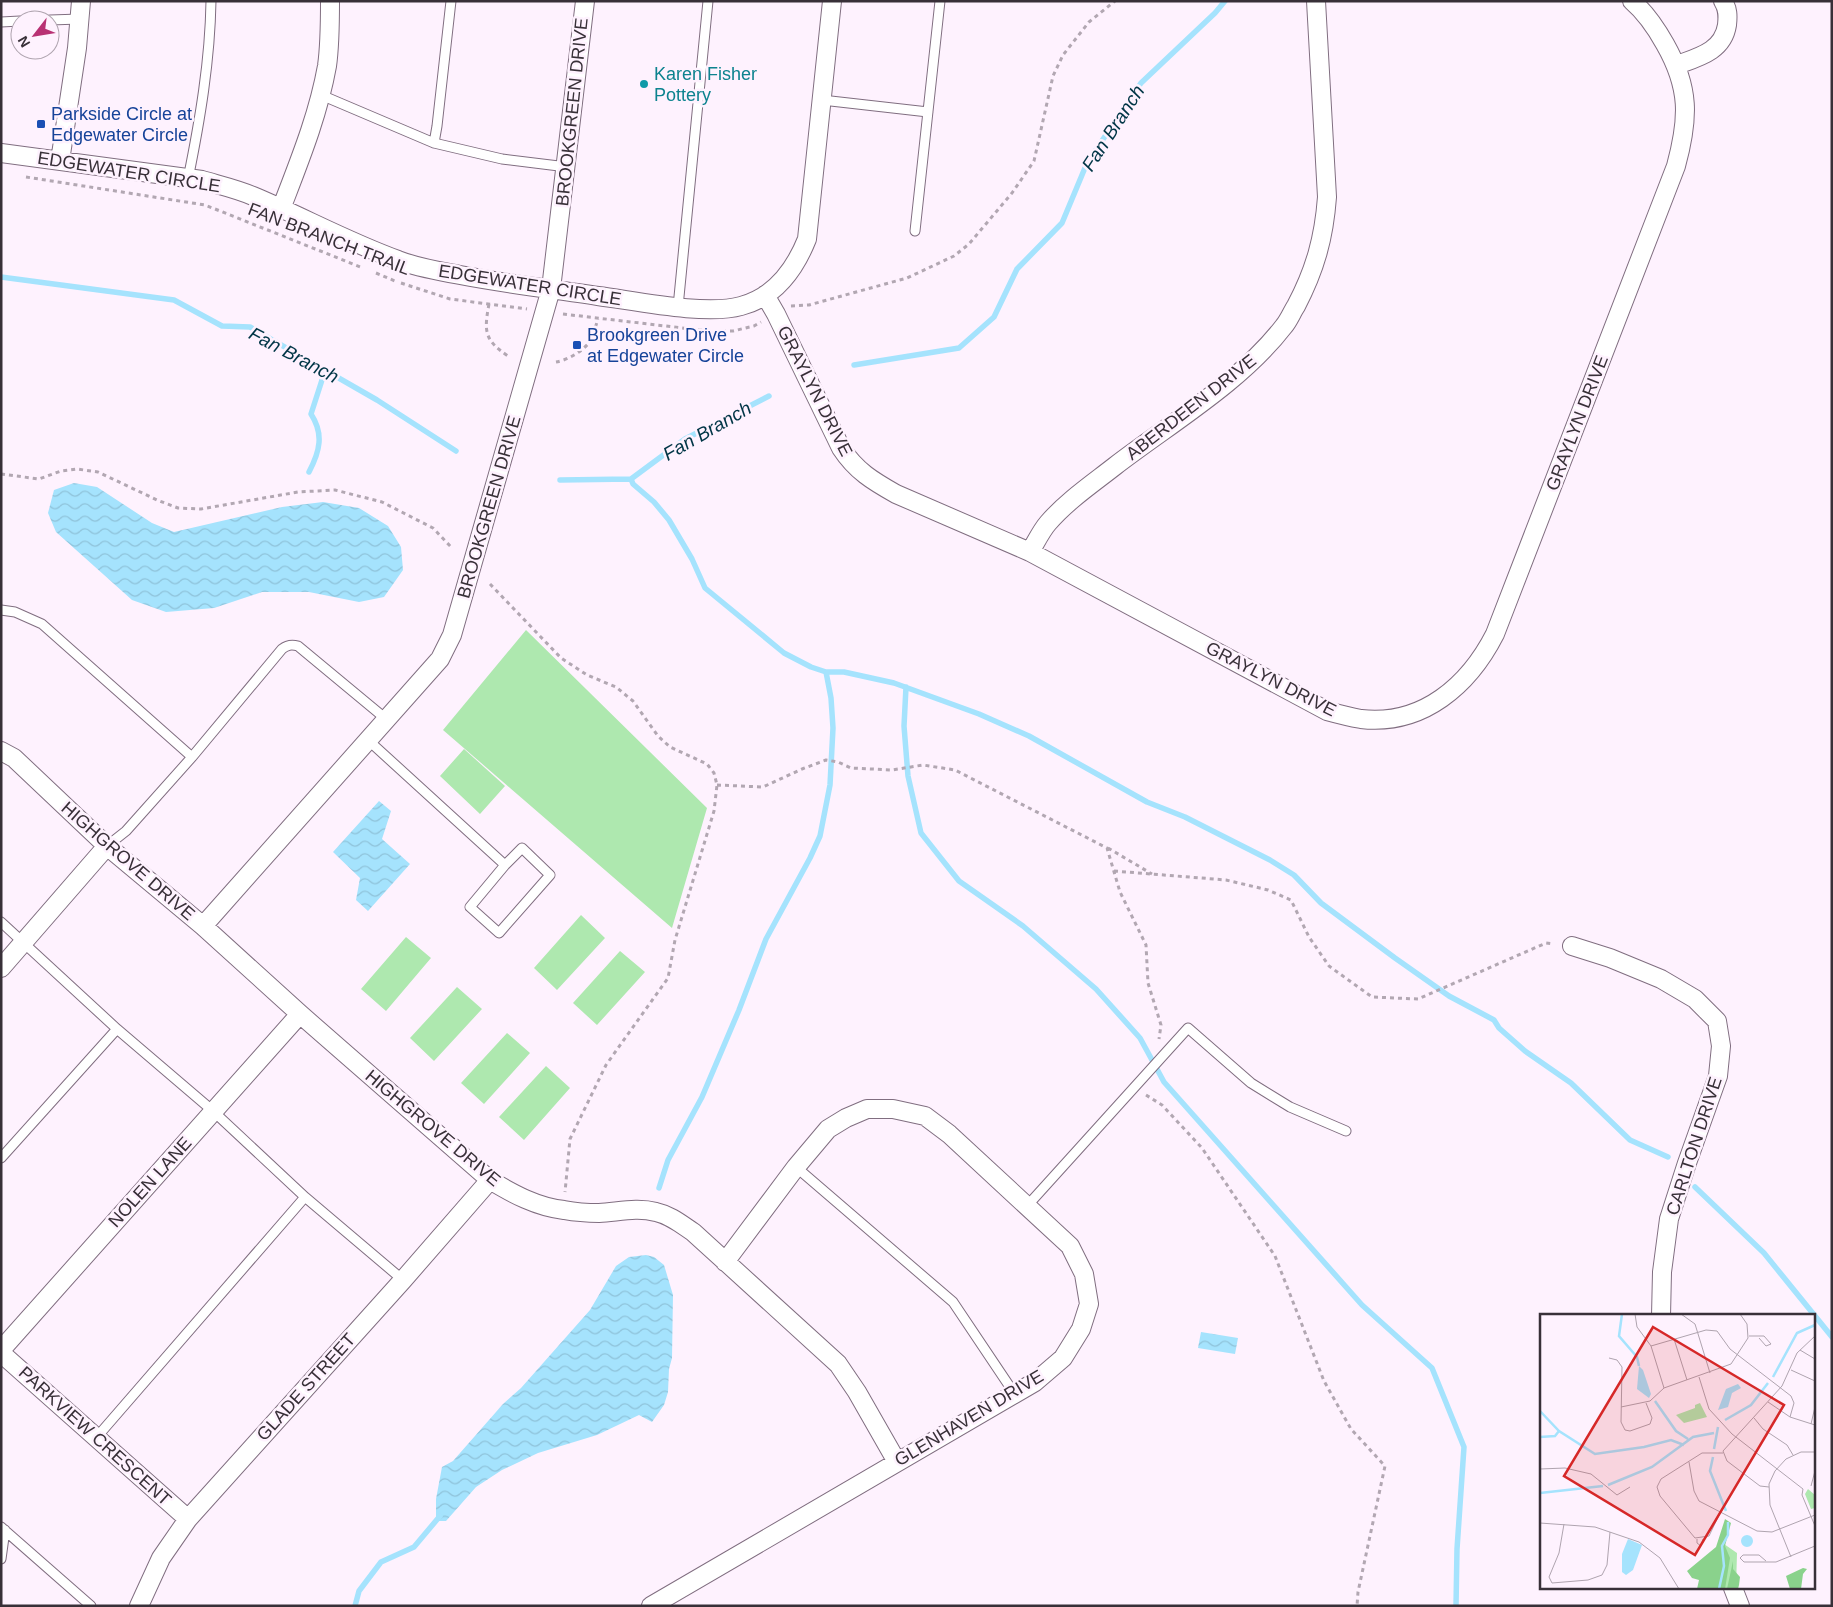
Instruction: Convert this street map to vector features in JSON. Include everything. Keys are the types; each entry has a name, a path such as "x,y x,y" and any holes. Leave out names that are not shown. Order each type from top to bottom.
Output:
{"street":[{"path":"60,161 69,111 81,1"},
{"path":"281,209 298,165 320,95 328,57 330,1"},
{"name":"BROOKGREEN DRIVE","path":"203,926 440,659 452,635 552,289 585,1"},
{"name":"EDGEWATER CIRCLE","path":"1,153 188,179 226,187 252,195 397,260 425,269 504,284 678,307 708,309 741,306 777,287 793,268 807,239 832,1"},
{"name":"ABERDEEN DRIVE","path":"1030,552 1047,524 1063,507 1130,454 1231,380 1262,351 1285,324 1304,290 1320,250 1327,197 1316,1"},
{"path":"1677,65 1705,55 1721,41 1726,31 1728,18 1724,1"},
{"name":"GRAYLYN DRIVE","path":"765,295 841,448 851,463 864,475 896,494 1030,552 1327,711 1362,719 1399,717 1424,709 1460,684 1474,669 1495,634 1676,166 1683,142 1685,118 1684,91 1677,65 1643,5"},
{"name":"HIGHGROVE DRIVE","path":"1,751 14,758 107,846 203,926 300,1014 490,1180 514,1194 536,1203 562,1210 596,1213 639,1209 657,1212 674,1219 693,1232 838,1364 897,1462"},
{"path":"1,968 107,846"},
{"name":"CARLTON DRIVE","path":"1572,946 1610,958 1662,979 1695,999 1717,1021 1721,1046 1718,1076 1669,1219 1662,1272 1661,1314"},
{"name":"NOLEN LANE","path":"1,1352 300,1014"},
{"name":"GLENHAVEN DRIVE","path":"651,1606 1035,1382 1063,1358 1081,1329 1089,1304 1084,1274 1070,1246 949,1134 925,1116 893,1109 867,1110 828,1129 796,1167 725,1262"},
{"name":"GLADE STREET","path":"139,1606 161,1558 188,1519 403,1280 490,1180"},
{"name":"PARKVIEW CRESCENT","path":"1,1352 188,1519"},
{"path":"1734,1590 1740,1606"}],"lane":[{"path":"188,179 199,124 207,68 211,1"},
{"path":"434,143 451,1"},
{"path":"678,307 708,1"},
{"path":"915,231 940,1"},
{"path":"60,20 80,19"},
{"path":"320,95 434,143 502,159 566,167"},
{"path":"822,100 928,112"},
{"path":"1,610 14,612 42,624 192,757"},
{"path":"107,846 126,832 192,757 282,649 292,644 298,646 386,719"},
{"path":"368,740 505,865"},
{"path":"522,848 550,875 499,933 470,907 505,865 522,848"},
{"path":"1,922 117,1029 213,1111 305,1197 403,1280"},
{"path":"1026,1206 1188,1028 1251,1083 1290,1107 1346,1131"},
{"path":"1,1158 117,1029"},
{"path":"796,1167 953,1302 1014,1393"},
{"path":"96,1438 305,1197"},
{"path":"1,1559 3,1528"},
{"path":"3,1528 91,1606"}],"path":[{"path":"789,307 797,304 809,305 906,278 954,256 969,244 1012,193 1034,161 1053,76 1063,54 1089,22 1115,1"},
{"name":"FAN BRANCH TRAIL","path":"21,176 205,205 387,278 450,299 529,310"},
{"path":"488,304 486,332 496,348 508,356"},
{"path":"556,362 576,354 591,340 598,318"},
{"path":"1,474 39,480 61,471 77,469 98,472 178,508 201,509 298,492 335,490 382,502 433,528 452,548"},
{"path":"490,584 560,658 588,675 616,687 633,701 658,736 670,747 707,764 714,773 717,785 714,811 675,940 668,978 606,1065 570,1139 562,1210"},
{"path":"717,785 763,787 826,760 838,762 851,768 894,770 920,766 955,770 1154,874"},
{"path":"1107,848 1120,892 1146,945 1148,983 1161,1025 1158,1045 1161,1059"},
{"path":"1114,871 1226,880 1268,890 1291,900 1309,937 1330,966 1372,997 1418,999 1546,943 1572,946"},
{"path":"1134,1088 1162,1105 1202,1148 1275,1256 1324,1381 1351,1429 1385,1466 1358,1592 1357,1606"}],"green space":[{"path":"526,630 707,808 672,928 443,730"},
{"path":"464,749 505,786 480,814 440,776"},
{"path":"581,915 605,938 557,990 534,968"},
{"path":"406,937 431,958 386,1011 361,989"},
{"path":"620,951 645,972 597,1025 573,1003"},
{"path":"457,987 482,1009 434,1061 410,1038"},
{"path":"507,1033 530,1053 484,1104 461,1083"},
{"path":"546,1066 570,1088 524,1140 499,1117"}],"water":[{"path":"74,483 97,487 152,523 174,532 282,507 323,502 359,508 388,526 401,547 403,570 384,597 359,602 309,592 262,592 214,608 166,612 132,600 56,532 48,513 54,490"},
{"path":"379,801 391,811 382,839 410,864 368,911 356,900 360,878 333,852"},
{"path":"646,1255 654,1257 664,1265 673,1295 672,1358 669,1369 668,1392 664,1405 652,1422 639,1415 597,1435 538,1453 502,1470 476,1487 446,1521 436,1521 436,1499 442,1467 453,1461 590,1310 616,1266 629,1257"},
{"path":"1201,1332 1238,1338 1235,1354 1198,1348"}],"waterway":[{"name":"Fan Branch","path":"854,365 959,348 994,317 1017,269 1062,223 1087,163 1141,83 1215,13 1225,1"},
{"name":"Fan Branch","path":"1,277 174,300 222,326 250,327 377,400 456,451"},
{"path":"309,472 316,457 319,443 318,429 311,414 322,380 321,368"},
{"name":"Fan Branch","path":"560,480 631,479 685,439 769,396"},
{"path":"631,479 633,484 654,502 669,520 692,559 705,588 784,653 811,667 826,672 844,672 894,683 979,714 1029,736 1147,802 1185,817 1270,860 1294,875 1321,903 1395,958 1449,996 1494,1020 1499,1028 1525,1051 1571,1083 1630,1140 1668,1157"},
{"path":"659,1188 668,1160 702,1097 739,1010 766,939 820,836 830,785 833,728 831,698 826,672"},
{"path":"906,687 904,726 908,776 921,833 959,881 1023,926 1096,989 1140,1038 1164,1082 1362,1305 1432,1368 1464,1447 1457,1549 1456,1606"},
{"path":"1695,1187 1764,1253 1813,1314"},
{"path":"1816,1317 1832,1337"},
{"path":"355,1606 359,1591 381,1562 414,1547 440,1516"}],"place":[{"name":"Karen Fisher Pottery","path":"644,84"},
{"name":"Parkside Circle at Edgewater Circle","path":"41,124"},
{"name":"Brookgreen Drive at Edgewater Circle","path":"577,345"}]}
